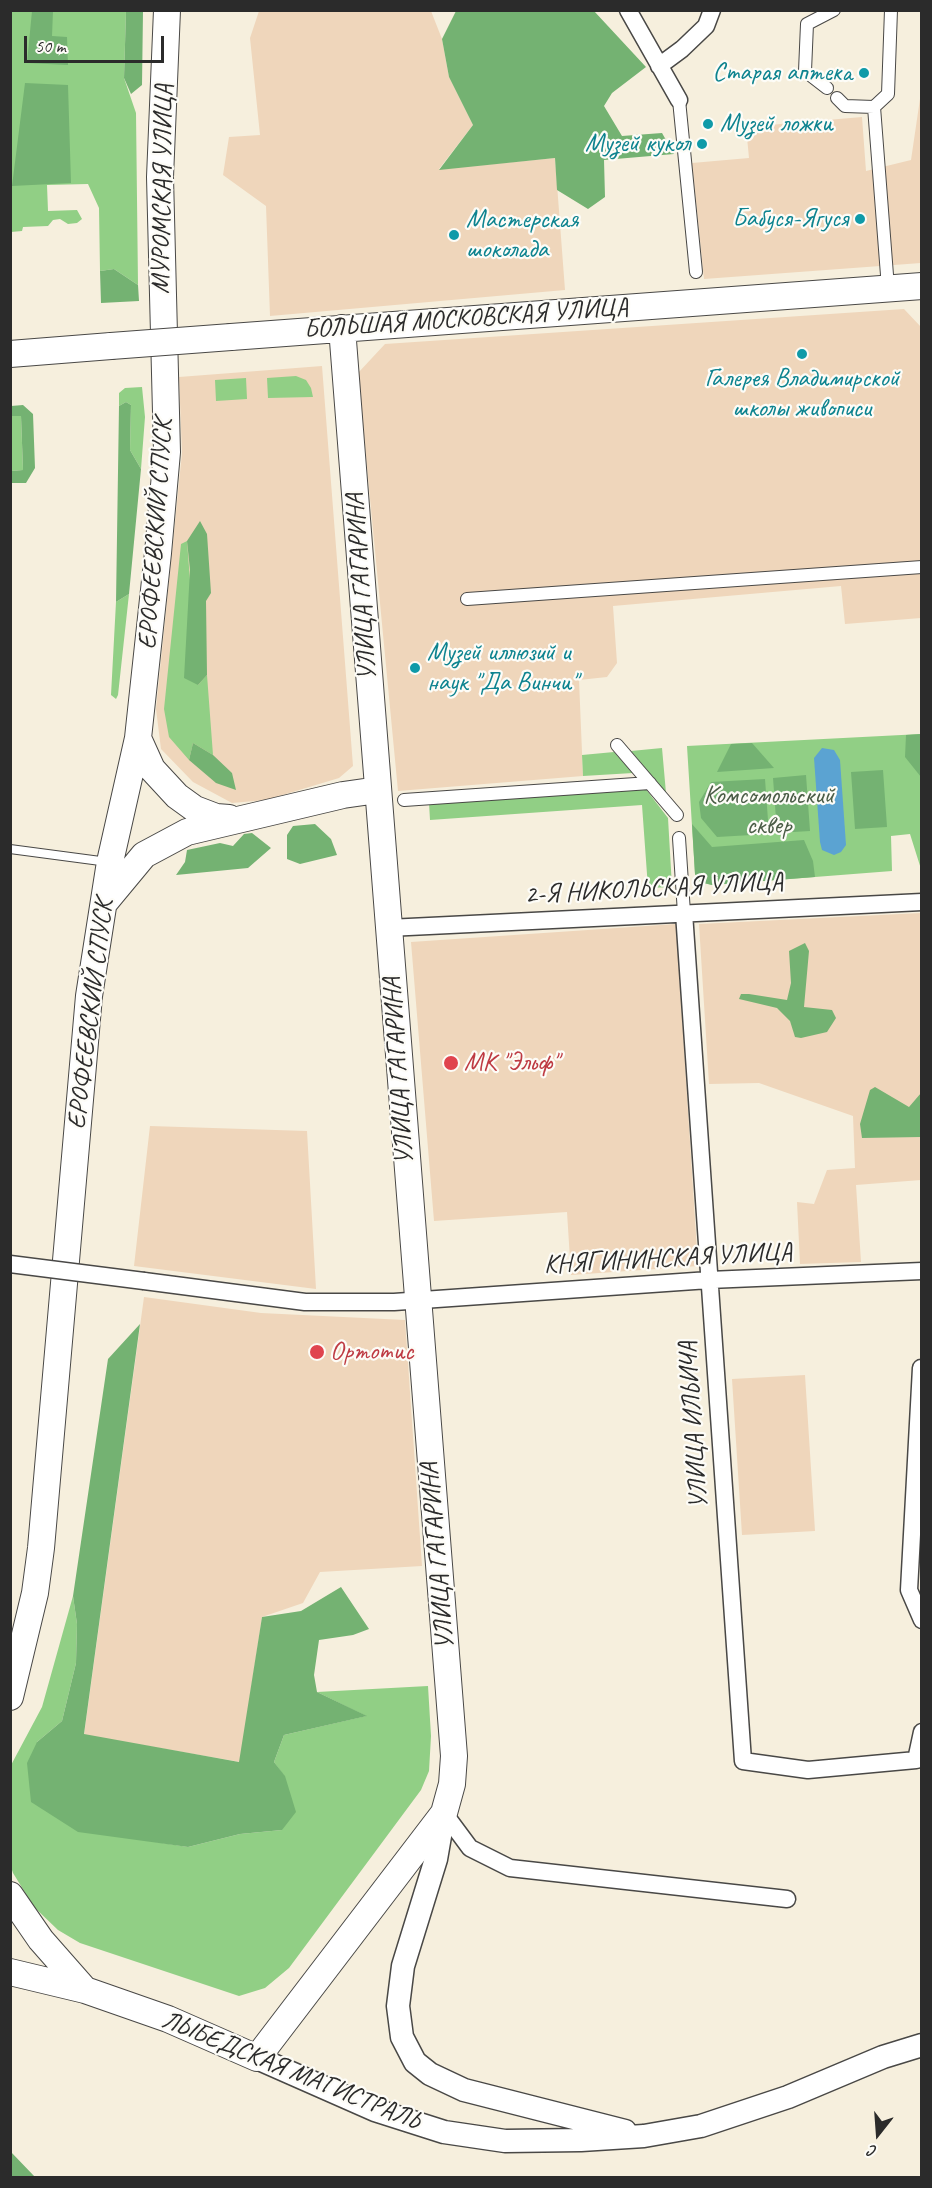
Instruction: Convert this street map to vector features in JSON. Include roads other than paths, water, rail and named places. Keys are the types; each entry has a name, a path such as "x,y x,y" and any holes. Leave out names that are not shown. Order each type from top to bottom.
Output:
{"main road":[{"name":"МУРОМСКАЯ УЛИЦА","path":"162,331 160,177 168,10"},
{"name":"БОЛЬШАЯ МОСКОВСКАЯ УЛИЦА","path":"10,354 921,286"},
{"name":"УЛИЦА ГАГАРИНА","path":"342,328 454,1756 452,1784 436,1859 403,1966 398,2006 402,2037 415,2062 430,2074 464,2090 644,2136"},
{"name":"ЕРОФЕЕВСКИЙ СПУСК","path":"10,1697 29,1624 41,1548 89,996 110,862 138,738 167,452 162,331"},
{"path":"138,738 152,769 177,796 195,809 216,818 235,819"},
{"path":"103,905 144,855 187,832 235,819 378,790"},
{"name":"УЛИЦА ГАГАРИНА","path":"257,2058 444,1813"},
{"path":"10,1895 41,1941 85,1990"},
{"name":"ЛЫБЕДСКАЯ МАГИСТРАЛЬ","path":"10,1972 85,1990 168,2019 375,2110 444,2132 505,2141 644,2136 701,2126 766,2104 921,2045"}],"street":[{"path":"628,10 679,100 696,273"},
{"path":"659,66 682,49 706,26 712,10"},
{"path":"827,88 805,71 807,24 834,10"},
{"path":"837,98 845,106 874,106 888,94 891,10"},
{"path":"874,106 888,288"},
{"path":"467,599 921,567"},
{"path":"617,746 677,815"},
{"path":"404,800 650,783"},
{"path":"679,838 684,913"},
{"name":"2-Я НИКОЛЬСКАЯ УЛИЦА","path":"388,928 921,902"},
{"name":"УЛИЦА ИЛЬИЧА","path":"684,913 743,1761 808,1770 916,1760 921,1732"},
{"name":"КНЯГИНИНСКАЯ УЛИЦА","path":"10,1264 304,1302 417,1301 709,1280 921,1271"},
{"path":"921,1368 909,1590 921,1620"},
{"path":"444,1813 470,1848 510,1868 787,1899"}],"lane":[{"path":"10,849 110,862"}],"water":[{"path":"822,748 834,750 840,760 846,845 841,852 834,855 822,850 820,842 814,758"}],"place":[{"name":"Старая аптека","path":"864,73"},
{"name":"Музей ложки","path":"708,124"},
{"name":"Музей кукол","path":"702,144"},
{"name":"Бабуся-Ягуся","path":"860,219"},
{"name":"Мастерская шоколада","path":"454,235"},
{"name":"Галерея Владимирской школы живописи","path":"802,354"},
{"name":"Музей иллюзий и наук \"Да Винчи\"","path":"415,668"},
{"name":"МК \"Эльф\"","path":"451,1063"},
{"name":"Ортотис","path":"317,1352"}],"park label":[{"name":"Комсомольский сквер","path":"769,811"}]}
